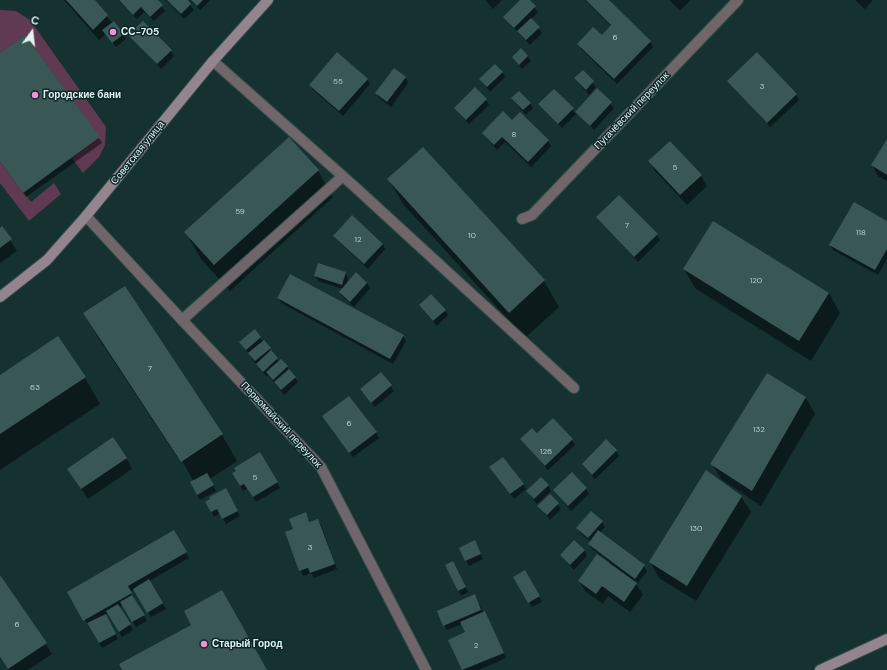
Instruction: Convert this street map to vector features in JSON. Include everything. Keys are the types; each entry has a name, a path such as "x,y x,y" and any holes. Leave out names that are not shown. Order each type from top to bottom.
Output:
{"street":[{"name":"Советская улица","path":"0,297 47,260 86,216 213,62 268,0"},
{"name":"Пугачёвский переулок","path":"522,219 532,215 738,0"},
{"path":"213,62 343,176 574,388"},
{"path":"182,320 343,176"},
{"name":"Первомайский переулок","path":"86,216 182,320 322,466 426,670"},
{"path":"820,670 887,639"}],"shaded area":[{"path":"0,10 16,11 30,20 106,127 105,145 99,157 83,173 72,158 99,137 25,35 0,53"},
{"path":"0,161 31,202 54,183 61,194 29,221 0,183"}],"building":[{"path":"66,0 95,0 108,15 93,30"},
{"path":"119,0 158,0 163,5 150,17 141,7 133,15"},
{"path":"167,0 188,0 191,4 181,14"},
{"path":"191,0 203,0 197,6"},
{"path":"520,0 530,0 536,6 514,28 503,17"},
{"path":"586,0 609,0 651,41 614,79 577,44 593,27 602,35 611,25"},
{"path":"531,18 540,27 526,40 517,31"},
{"name":"СС-705","path":"114,21 124,34 112,43 102,30"},
{"path":"143,21 172,50 157,64 128,35"},
{"name":"Городские бани","path":"25,35 100,137 23,193 0,161 0,53"},
{"path":"521,48 528,56 519,65 512,57"},
{"path":"337,52 368,79 339,111 309,85"},
{"path":"757,52 797,94 767,123 727,81"},
{"path":"495,64 503,72 487,87 479,79"},
{"path":"394,68 406,77 387,102 375,93"},
{"path":"583,70 594,81 586,90 574,78"},
{"path":"475,87 487,99 466,120 454,108"},
{"path":"597,88 612,102 590,126 575,112"},
{"path":"554,89 574,108 558,124 538,104"},
{"path":"519,91 531,103 523,110 511,98"},
{"path":"503,111 512,120 520,112 549,140 528,162 502,137 494,145 482,133"},
{"path":"289,137 319,170 214,265 184,232"},
{"path":"887,139 887,175 871,165"},
{"path":"670,141 702,175 680,195 648,161"},
{"path":"423,147 545,280 509,313 387,179"},
{"path":"619,195 658,234 634,257 596,217"},
{"path":"854,202 887,221 887,249 875,270 829,245"},
{"path":"352,215 383,244 364,264 333,236"},
{"path":"713,221 829,293 799,341 683,269"},
{"path":"2,226 12,239 0,248 0,228"},
{"path":"318,263 346,272 342,285 314,276"},
{"path":"356,272 367,283 350,302 339,292"},
{"path":"290,274 404,335 390,359 277,298"},
{"path":"125,286 223,434 181,462 83,313"},
{"path":"431,294 446,310 433,321 419,305"},
{"path":"255,329 261,337 246,350 239,342"},
{"path":"58,336 86,377 0,434 0,375"},
{"path":"264,340 271,348 255,361 248,353"},
{"path":"271,350 278,358 263,372 256,364"},
{"path":"281,359 288,366 273,380 266,372"},
{"path":"289,369 296,377 281,390 274,382"},
{"path":"381,372 392,385 371,403 360,389"},
{"path":"767,373 806,397 752,491 710,464"},
{"path":"349,396 377,432 349,453 322,416"},
{"path":"553,418 573,439 545,466 520,439 532,428 537,433"},
{"path":"113,437 127,458 81,489 67,469"},
{"path":"606,439 617,450 592,475 582,464"},
{"path":"260,452 278,482 253,497 244,484 240,486 232,473 236,471 234,468"},
{"path":"503,457 524,484 510,494 489,467"},
{"path":"706,470 742,496 687,586 649,562"},
{"path":"572,472 587,488 568,506 553,490"},
{"path":"207,473 214,485 197,495 190,482"},
{"path":"541,477 549,485 534,499 526,491"},
{"path":"226,488 238,511 222,519 217,509 211,512 205,502 210,499 209,497"},
{"path":"550,494 559,503 547,515 537,506"},
{"path":"591,511 603,521 588,538 576,528"},
{"path":"306,512 309,522 318,519 335,564 310,573 308,568 299,571 285,532 293,529 289,519"},
{"path":"174,530 187,552 128,586 132,593 83,621 67,592"},
{"path":"598,530 645,565 635,579 588,544"},
{"path":"475,540 481,554 465,561 459,548"},
{"path":"574,540 585,550 570,565 560,555"},
{"path":"597,554 637,583 624,602 602,586 596,594 578,581"},
{"path":"453,561 466,587 458,591 445,565"},
{"path":"525,570 540,596 528,603 513,577"},
{"path":"0,575 47,643 8,669 0,657"},
{"path":"149,579 163,603 147,613 133,589"},
{"name":"Старый Город","path":"222,590 267,670 122,670 119,664 191,625 184,611"},
{"path":"475,594 481,610 443,626 437,611"},
{"path":"132,595 145,615 132,622 120,602"},
{"path":"118,604 131,624 119,632 106,611"},
{"path":"485,611 504,653 462,670 448,640 465,632 460,622"},
{"path":"106,614 116,634 99,643 87,623"}],"place":[{"name":"СС-705","path":"113,32"},
{"name":"Городские бани","path":"35,95"},
{"name":"Старый Город","path":"204,644"}]}
